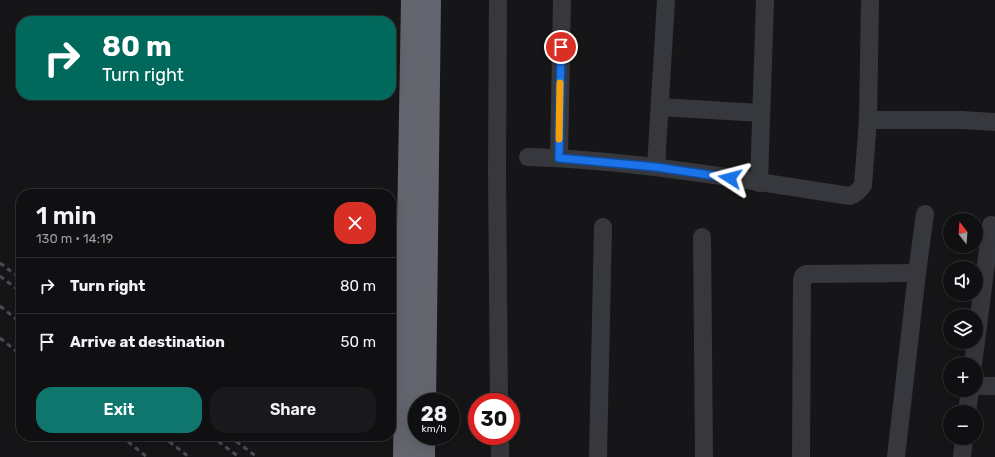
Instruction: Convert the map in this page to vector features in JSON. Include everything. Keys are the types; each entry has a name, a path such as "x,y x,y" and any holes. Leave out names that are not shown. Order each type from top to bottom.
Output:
{"highway":[{"path":"404,457 412,0"},
{"path":"425,393 430,0"},
{"path":"424,445 424,457"}],"street":[{"path":"498,0 497,170 499,393"},
{"path":"559,158 562,0"},
{"path":"656,167 666,0"},
{"path":"759,182 765,0"},
{"path":"528,157 559,158 656,167 850,196 855,194 863,185 868,120 870,0"},
{"path":"660,107 761,114"},
{"path":"868,120 961,120 995,122"},
{"path":"896,457 925,214"},
{"path":"980,309 991,225"},
{"path":"598,457 603,227"},
{"path":"702,237 704,457"},
{"path":"801,457 802,281 804,276 806,274 917,273"},
{"path":"983,386 995,386"},
{"path":"500,445 500,457"},
{"path":"962,457 963,445"}],"railway":[{"path":"0,263 16,275"},
{"path":"0,276 16,288"},
{"path":"0,306 16,319"},
{"path":"0,338 16,351"},
{"path":"127,441 147,457"},
{"path":"168,441 189,457"},
{"path":"218,441 239,457"},
{"path":"236,441 257,457"}],"slow traffic":[{"path":"559,139 560,83"}],"route":[{"path":"561,47 559,158 656,167 730,178"}]}
